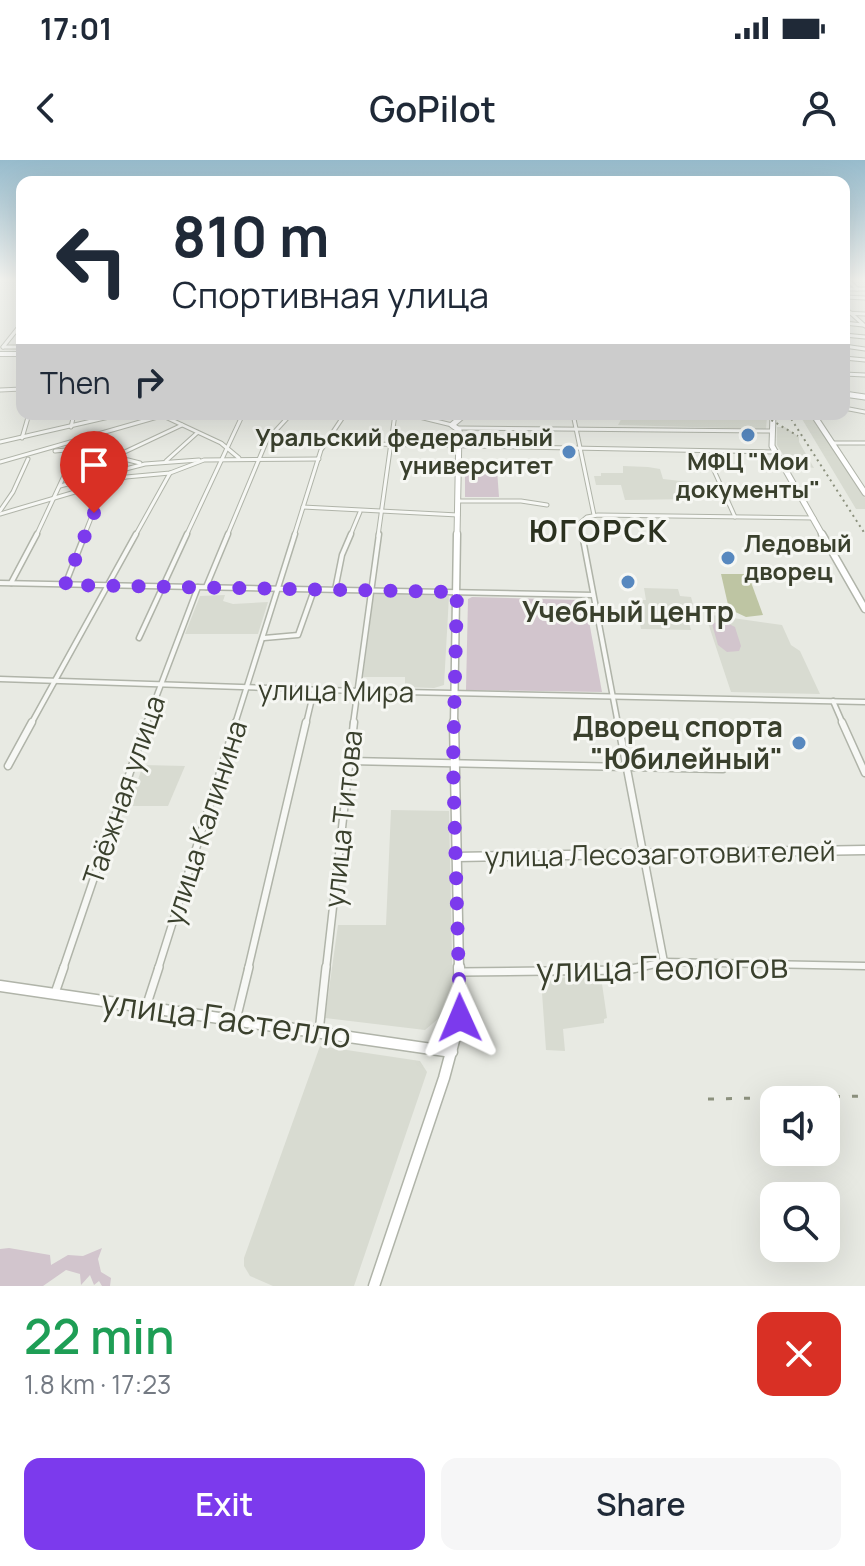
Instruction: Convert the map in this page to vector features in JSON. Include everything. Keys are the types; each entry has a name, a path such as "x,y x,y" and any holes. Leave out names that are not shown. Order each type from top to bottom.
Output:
{"street":[{"path":"2,347 15,332"},
{"path":"22,438 27,420"},
{"path":"71,427 73,420"},
{"path":"0,442 98,420"},
{"path":"0,463 144,420"},
{"path":"0,463 77,449 148,420"},
{"path":"171,420 226,447 240,458"},
{"path":"139,638 240,420"},
{"path":"206,587 270,436 285,420"},
{"name":"улица Калинина","path":"146,1008 324,443 341,420"},
{"name":"улица Титова","path":"319,1033 357,691 395,420"},
{"path":"432,420 456,426 773,431"},
{"path":"374,1286 452,1052 460,1018 453,764 459,446 456,426 460,420"},
{"path":"574,420 594,515"},
{"path":"773,420 771,444 865,609"},
{"path":"817,420 865,493"},
{"path":"114,457 182,425"},
{"path":"166,461 198,432"},
{"path":"324,443 775,452"},
{"path":"833,443 865,443"},
{"path":"70,444 77,449 145,464"},
{"path":"10,584 77,449"},
{"path":"708,457 735,517"},
{"path":"0,512 28,459"},
{"path":"59,487 166,461 319,459"},
{"path":"0,512 132,476 170,473 204,460"},
{"path":"8,766 170,473"},
{"path":"65,585 104,485"},
{"path":"458,501 521,501 547,505"},
{"path":"303,507 458,515"},
{"path":"335,590 342,555 360,512"},
{"path":"664,962 580,524 594,515 814,518"},
{"path":"0,583 593,595"},
{"name":"Таёжная улица","path":"54,994 159,685 198,587"},
{"path":"264,638 298,635 314,590"},
{"name":"улица Мира","path":"0,679 248,689 865,702"},
{"path":"236,1021 314,690"},
{"path":"833,701 865,773"},
{"path":"350,761 723,769"},
{"name":"улица Лесозаготовителей","path":"456,857 865,850"},
{"name":"улица Геологов","path":"459,973 626,970 664,962 865,966"},
{"name":"улица Гастелло","path":"0,986 452,1052"}],"shaded area":[{"path":"621,420 767,420 766,429 618,425"},
{"path":"803,420 815,420 865,498 865,509 856,509"},
{"path":"777,427 785,427 799,437 814,468 789,464 777,445"},
{"path":"623,466 660,469 663,479 690,482 692,499 625,500 621,485 596,485 594,476 623,473"},
{"path":"465,470 497,470 499,497 465,497"},
{"path":"721,574 748,574 763,615 746,617 729,609"},
{"path":"644,588 678,589 680,596 691,597 694,608 685,608 691,630 641,629 636,600 646,600"},
{"path":"374,593 449,596 444,685 434,688 405,687 405,677 363,677"},
{"path":"225,595 223,601 233,604 268,602 258,634 185,634 200,596"},
{"path":"468,599 579,600 586,605 602,692 466,690"},
{"path":"705,614 782,625 791,645 800,651 820,694 731,692"},
{"path":"721,620 735,627 741,646 739,651 727,652 718,645 712,624"},
{"path":"143,765 185,766 168,806 129,806"},
{"path":"391,810 449,811 453,1006 425,1030 325,1018 338,925 386,925"},
{"path":"601,977 607,1018 604,1023 563,1029 565,1051 546,1050 541,978"},
{"path":"320,1046 420,1061 427,1072 354,1286 273,1286 250,1276 244,1266 244,1258"},
{"path":"102,1248 98,1259 101,1272 111,1278 110,1286 102,1286 99,1281 94,1285 90,1275 81,1285 80,1274 66,1270 43,1286 0,1286 0,1249 50,1255 51,1265 68,1255 83,1256"}],"railway":[{"path":"771,420 798,436"},
{"path":"792,420 865,534"},
{"path":"708,1099 865,1096"}],"place":[{"name":"МФЦ \"Мои документы\"","path":"748,435"},
{"name":"Уральский федеральный университет","path":"569,452"},
{"name":"Ледовый дворец","path":"728,558"},
{"name":"Учебный центр","path":"628,582"},
{"name":"Дворец спорта \"Юбилейный\"","path":"799,743"}],"district":[{"name":"ЮГОРСК","path":"599,532"}],"route":[{"path":"94,513 65,585 457,592 453,764 460,1018"}]}
